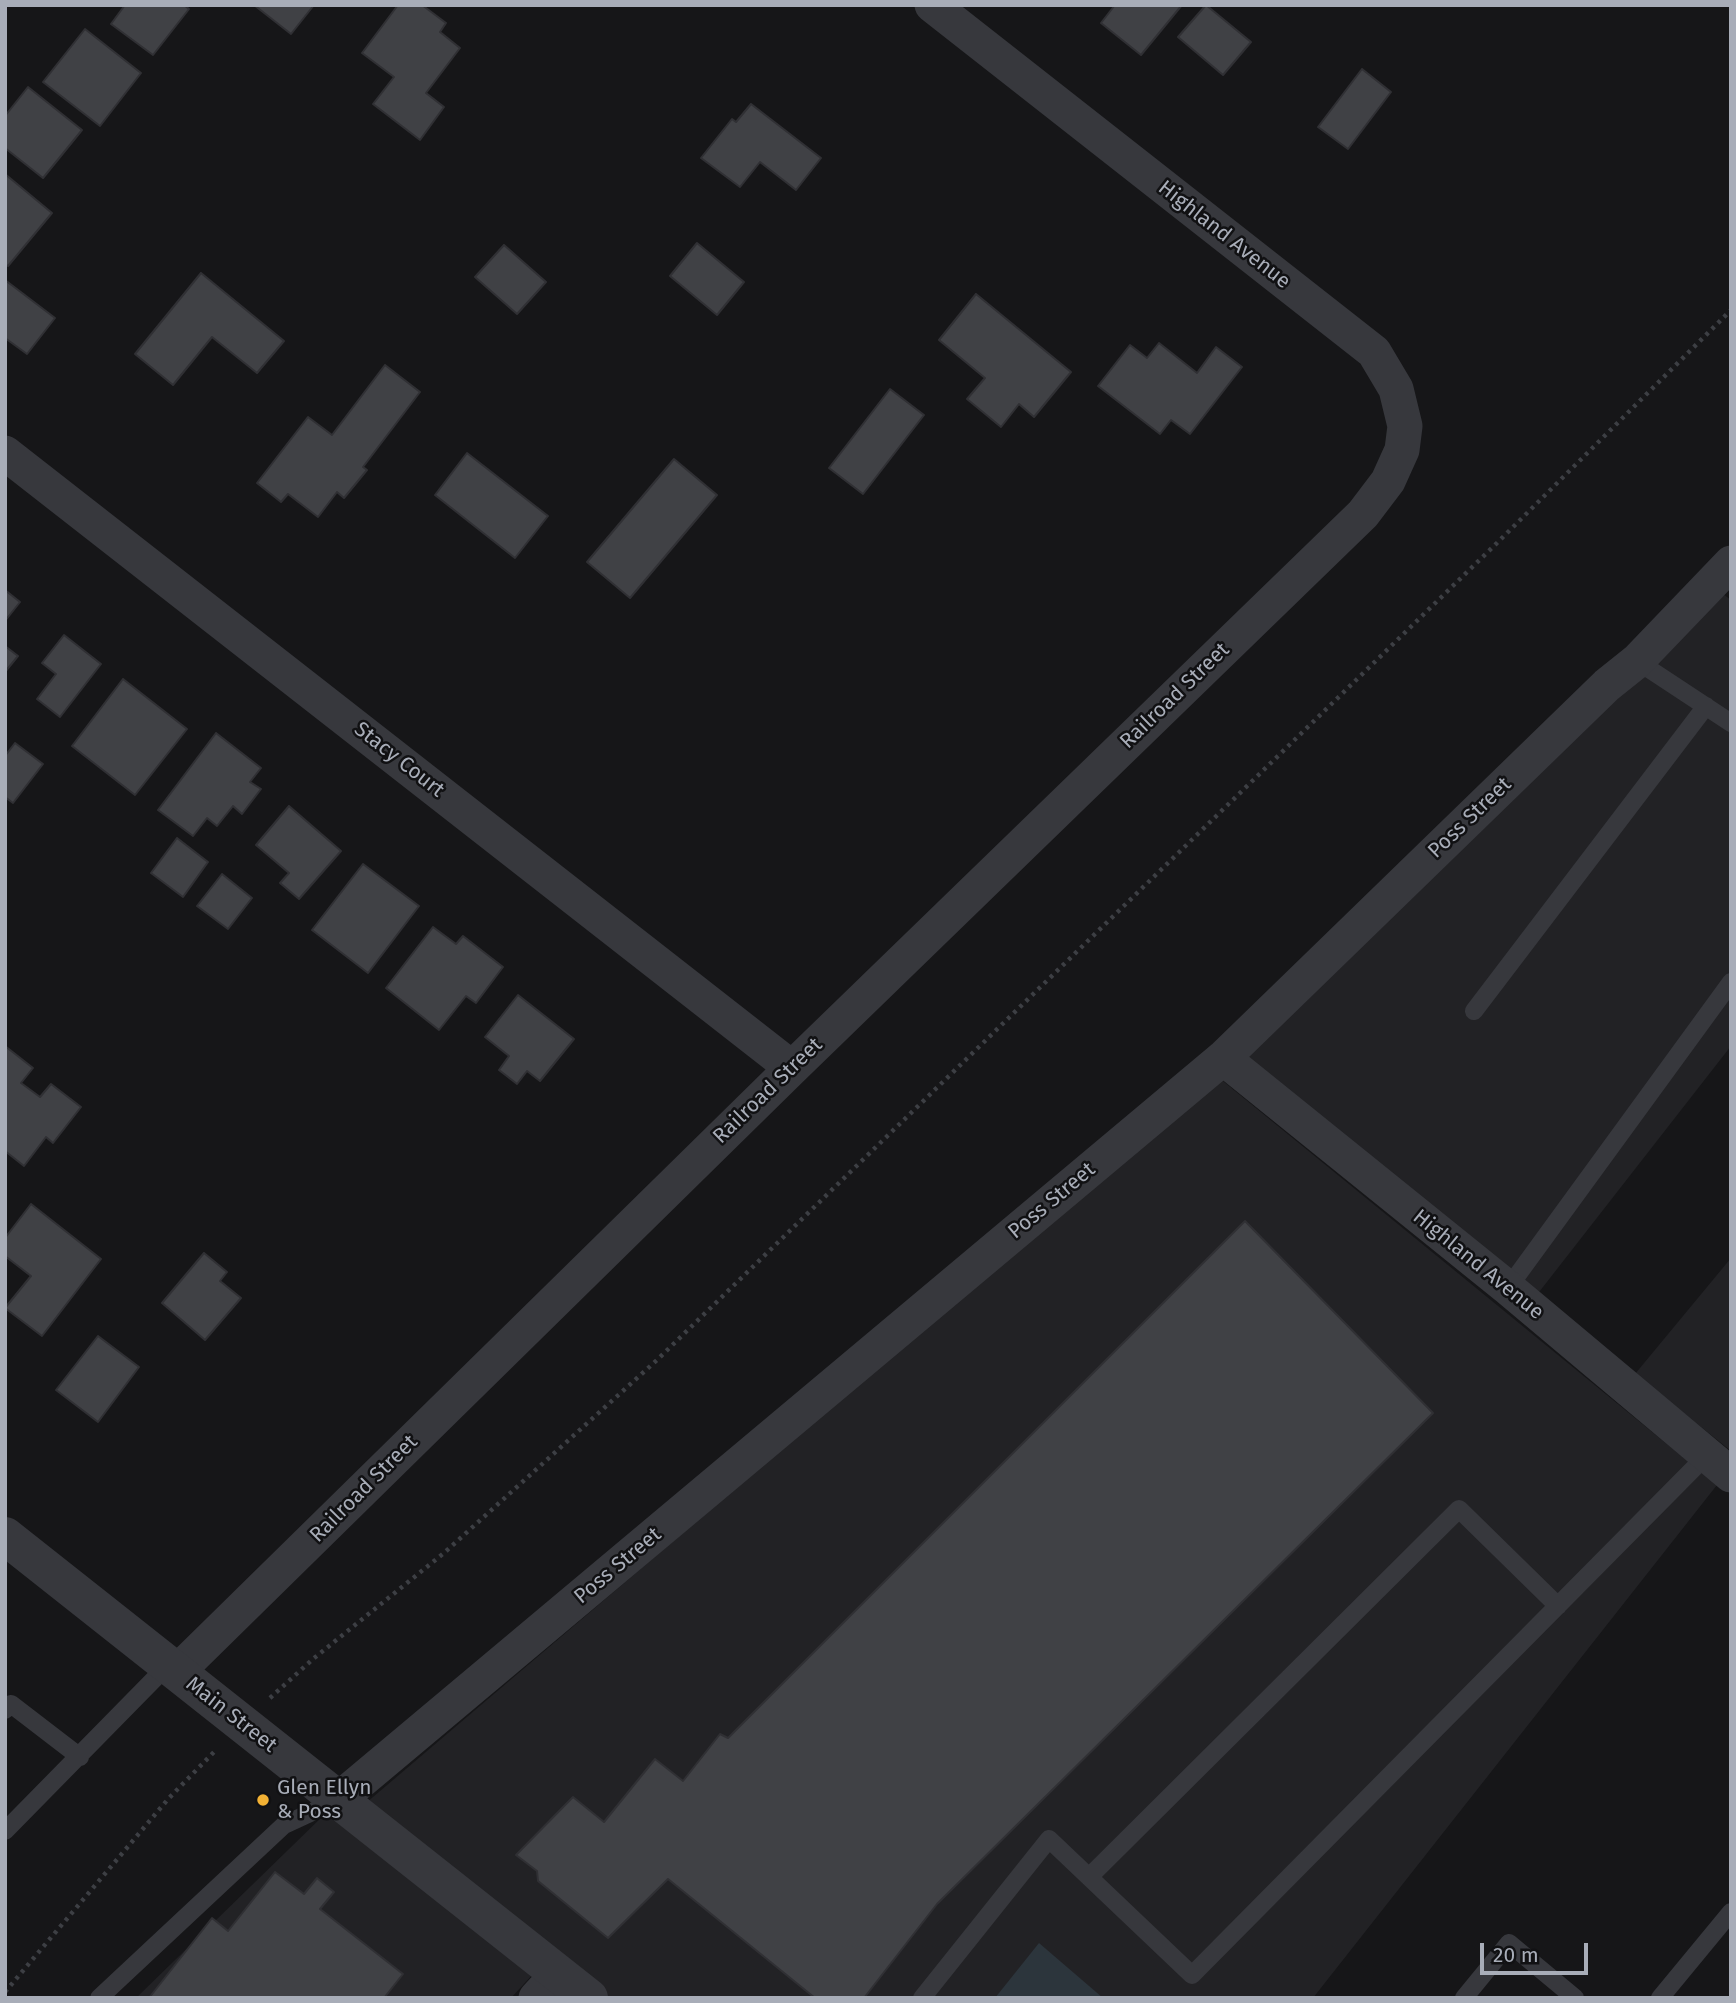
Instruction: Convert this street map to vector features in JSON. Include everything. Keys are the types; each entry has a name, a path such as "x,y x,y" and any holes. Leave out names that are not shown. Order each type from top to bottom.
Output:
{"street":[{"name":"Highland Avenue","path":"932,5 1374,352 1396,389 1405,426 1402,450 1388,481 1363,514"},
{"name":"Stacy Court","path":"5,453 792,1068"},
{"name":"Railroad Street","path":"173,1669 1363,514"},
{"name":"Poss Street","path":"338,1800 1223,1058 1607,685 1637,661 1731,563"},
{"name":"Highland Avenue","path":"1223,1058 1508,1288 1719,1465"},
{"name":"Main Street","path":"5,1536 338,1800 547,1986 589,1998"}],"lane":[{"path":"1637,661 1731,723"},
{"path":"1474,1011 1706,706"},
{"path":"1508,1288 1731,982"},
{"path":"922,1998 1049,1839 1192,1975 1558,1606 1719,1465"},
{"path":"1089,1877 1459,1508 1558,1606"},
{"path":"5,1831 173,1669"},
{"path":"8,1707 80,1757"},
{"path":"99,1998 284,1825 338,1800"},
{"path":"1660,1998 1731,1912"},
{"path":"1464,1998 1509,1943 1575,1998"}],"path":[{"path":"274,1694 444,1553 657,1360 1498,542 1731,310"},
{"path":"5,1992 169,1798 214,1751"}],"shaded area":[{"path":"1718,590 1731,600 1731,1046 1536,1296 1246,1057"},
{"path":"1218,1077 1717,1485 1313,1998 607,1998 366,1803"},
{"path":"1731,1258 1731,1451 1635,1374"},
{"path":"327,1812 534,1973 511,1998 136,1998"},
{"path":"1039,1943 1103,1998 995,1998"}],"building":[{"path":"125,5 184,5 189,9 153,55 111,24"},
{"path":"254,5 314,5 291,34"},
{"path":"398,5 422,5 446,23 440,32 460,48 426,93 444,107 420,140 373,104 394,77 362,53"},
{"path":"1115,5 1182,5 1141,55 1101,23"},
{"path":"1206,5 1251,42 1223,75 1178,37"},
{"path":"85,29 141,73 100,126 43,82"},
{"path":"1362,69 1391,92 1348,149 1318,127"},
{"path":"28,87 82,130 43,178 5,148 5,116"},
{"path":"751,104 821,158 796,190 760,162 740,187 701,158 732,119 736,122"},
{"path":"5,174 52,213 8,266 5,264"},
{"path":"697,243 744,282 717,315 670,276"},
{"path":"504,245 546,282 517,314 475,277"},
{"path":"201,273 284,341 257,373 212,337 173,385 135,354"},
{"path":"5,280 55,318 27,354 5,338"},
{"path":"976,294 1071,372 1034,417 1019,404 1001,427 967,399 985,378 939,340"},
{"path":"1159,343 1197,373 1216,347 1242,367 1190,434 1171,420 1160,434 1098,386 1130,345 1147,358"},
{"path":"385,365 420,392 363,467 367,470 344,498 337,492 318,517 288,494 281,502 257,483 308,417 332,435"},
{"path":"890,389 924,415 863,494 829,468"},
{"path":"467,453 548,516 515,558 435,495"},
{"path":"674,459 717,495 630,598 587,562"},
{"path":"5,590 20,602 5,621"},
{"path":"64,635 101,664 60,717 37,699 56,674 42,663"},
{"path":"5,646 18,656 5,672"},
{"path":"123,679 187,729 135,795 72,746"},
{"path":"216,733 261,768 250,782 261,789 242,814 233,806 217,826 207,818 193,836 158,810"},
{"path":"15,743 43,764 13,803 5,797 5,756"},
{"path":"289,806 341,851 299,899 280,883 289,873 256,845"},
{"path":"177,838 208,862 183,897 151,873"},
{"path":"363,864 419,906 368,973 312,930"},
{"path":"222,874 252,898 228,929 197,906"},
{"path":"433,927 456,944 463,936 503,967 476,1003 466,996 439,1030 386,988"},
{"path":"518,995 574,1039 540,1081 527,1071 517,1084 499,1070 509,1056 485,1037"},
{"path":"5,1046 33,1068 21,1083 40,1097 51,1084 81,1107 53,1143 46,1137 24,1166 5,1151"},
{"path":"31,1204 101,1259 42,1336 5,1308 31,1276 5,1256 5,1238"},
{"path":"1245,1221 1433,1413 937,1904 864,1998 815,1998 668,1879 608,1938 538,1881 537,1871 516,1855 573,1797 604,1822 655,1759 683,1781 720,1734 728,1738"},
{"path":"204,1253 227,1272 220,1281 241,1298 205,1340 162,1303"},
{"path":"98,1336 139,1367 98,1422 56,1390"},
{"path":"275,1872 304,1894 317,1878 334,1892 320,1909 403,1974 384,1998 149,1998 212,1918 228,1931"}],"place":[{"name":"Glen Ellyn & Poss","path":"263,1800"}]}
